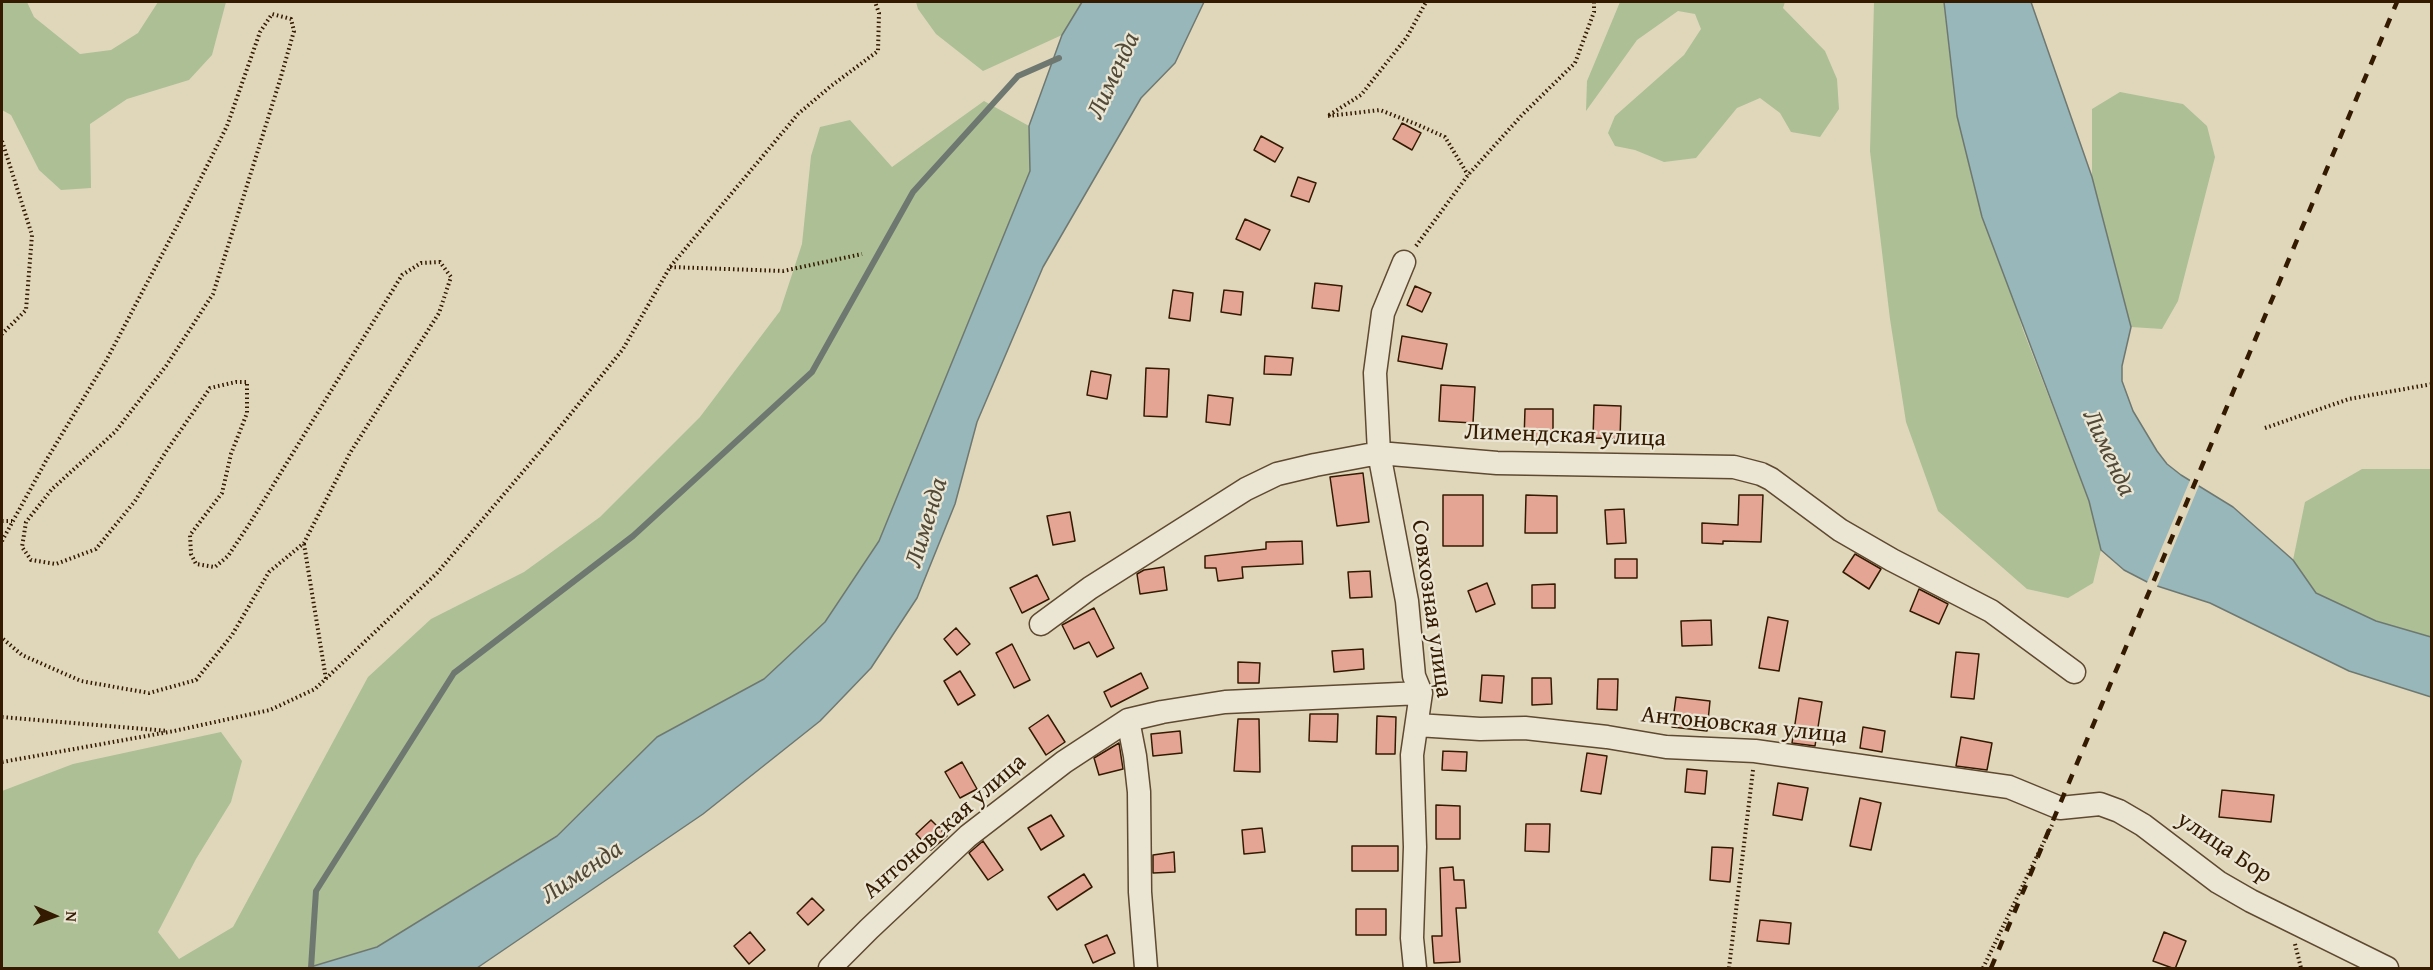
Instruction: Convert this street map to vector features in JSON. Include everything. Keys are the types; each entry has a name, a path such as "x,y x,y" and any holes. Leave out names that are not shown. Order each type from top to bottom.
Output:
{"street":[{"name":"Совхозная улица","path":"1404,262 1383,313 1375,374 1379,453 1407,601 1414,676 1421,693 1412,755 1415,847 1412,938 1415,969"},
{"name":"Лимендская улица","path":"1041,624 1090,588 1246,489 1277,474 1379,453 1466,461 1734,467 1771,479 1840,530 1892,560 1991,611 2074,672"},
{"name":"Антоновская улица","path":"830,969 869,929 968,837 1064,762 1128,720 1225,702 1421,693"},
{"path":"1128,720 1139,792 1140,892 1146,969"},
{"name":"Антоновская улица","path":"1417,725 1525,729 1607,737 1666,747 1755,751 2009,787 2060,808"},
{"name":"улица Бор","path":"2060,808 2100,804 2119,811 2166,841 2218,882 2387,969"}],"path":[{"path":"2,762 174,731 270,710 315,689 437,573 544,447 623,349 670,267 798,114 878,51 879,13 875,2"},
{"path":"1426,2 1407,37 1361,95 1328,116 1380,110 1416,124 1445,137 1468,175"},
{"path":"1404,262 1468,175 1522,115 1575,63 1594,12 1594,2"},
{"path":"2,541 106,361 177,226 227,126 260,32 272,14 291,19 294,31 213,294 166,366 115,432 51,489 26,522 22,547 31,560 56,564 96,549 135,501 210,388 247,382 247,413 231,453 222,493 190,535 191,554 196,564 215,567 228,556 250,523 402,275 421,263 440,262 451,277 439,313 350,453 304,543 269,572 232,635 196,680 149,693 81,681 22,655 2,638"},
{"path":"2,141 8,153 32,235 26,310 2,334"},
{"path":"670,267 783,271 862,254"},
{"path":"2265,428 2349,399 2432,384"},
{"path":"2,522 12,521"},
{"path":"304,543 326,679"},
{"path":"2,717 174,731"},
{"path":"1729,969 1755,751"},
{"path":"1983,969 2060,808"}],"green space":[{"path":"2,2 27,2 34,17 80,54 111,50 138,33 158,2 226,2 212,55 189,80 127,99 90,124 91,188 61,190 39,170 11,115 2,110"},
{"path":"916,2 1082,2 1062,35 983,71 936,34 918,9"},
{"path":"1620,2 1785,2 1783,8 1825,51 1837,79 1839,109 1820,137 1791,132 1780,113 1760,98 1737,108 1696,158 1664,162 1635,150 1615,146 1608,133 1615,116 1684,55 1701,29 1695,14 1678,11 1637,40 1586,111 1587,81"},
{"path":"1874,2 1944,2 1957,116 2023,330 2089,501 2101,550 2093,583 2068,598 2027,589 1938,511 1906,422 1890,319 1870,151"},
{"path":"2120,92 2183,104 2207,126 2215,157 2178,301 2162,329 2131,327 2092,177 2092,109"},
{"path":"984,101 1029,126 1030,171 879,541 825,622 764,679 657,737 557,835 377,947 307,968 2,968 2,791 73,764 221,732 242,761 231,802 196,859 158,932 179,959 233,927 368,677 431,619 524,572 600,517 700,417 780,311 802,244 811,156 820,127 850,120 892,167"},
{"path":"2362,469 2431,469 2431,637 2376,621 2316,593 2293,560 2305,502"}],"water":[{"name":"Лименда","path":"1082,2 1204,2 1175,63 1141,98 1043,267 977,422 955,504 917,598 871,668 820,721 703,814 477,968 307,968 377,947 557,836 657,737 764,679 825,622 879,541 1030,171 1029,126 1062,35"},
{"name":"Лименда","path":"1944,2 2031,2 2092,177 2131,327 2122,366 2122,381 2133,411 2157,451 2167,464 2233,507 2293,560 2316,593 2376,621 2431,637 2431,697 2349,671 2210,603 2151,584 2124,570 2101,550 2089,501 1982,217 1957,116"}],"pier":[{"path":"2191,478 2200,483 2156,589 2149,587 2146,585"}],"building":[{"path":"1402,123 1421,133 1412,150 1393,139"},
{"path":"1261,136 1283,148 1275,162 1254,150"},
{"path":"1298,177 1316,183 1309,202 1291,196"},
{"path":"1245,219 1270,230 1260,250 1236,239"},
{"path":"1315,283 1342,286 1339,311 1312,308"},
{"path":"1415,286 1431,293 1422,312 1407,305"},
{"path":"1173,290 1193,293 1190,321 1169,318"},
{"path":"1224,290 1243,292 1241,315 1221,312"},
{"path":"1402,336 1447,344 1442,369 1398,361"},
{"path":"1265,356 1293,358 1291,375 1264,374"},
{"path":"1146,368 1169,369 1167,417 1144,416"},
{"path":"1091,371 1111,375 1107,399 1087,395"},
{"path":"1441,385 1475,387 1473,423 1439,421"},
{"path":"1208,395 1233,398 1230,425 1206,422"},
{"path":"1594,405 1621,406 1620,439 1593,438"},
{"path":"1525,409 1553,409 1553,441 1524,440"},
{"path":"1363,473 1369,522 1337,526 1330,477"},
{"path":"1443,495 1483,495 1483,546 1443,546"},
{"path":"1526,495 1557,496 1557,533 1525,533"},
{"path":"1739,495 1763,495 1761,542 1702,543 1702,523 1738,525"},
{"path":"1624,509 1626,543 1607,544 1605,510"},
{"path":"1070,512 1075,541 1053,545 1047,516"},
{"path":"1302,541 1303,564 1242,567 1243,578 1218,581 1216,568 1205,568 1205,556 1266,549 1266,542"},
{"path":"1855,554 1881,569 1869,589 1843,572"},
{"path":"1615,559 1637,559 1637,578 1615,578"},
{"path":"1164,567 1167,590 1140,594 1137,574 1144,570"},
{"path":"1370,571 1372,597 1350,598 1348,572"},
{"path":"1037,575 1049,599 1022,613 1010,588"},
{"path":"1487,583 1495,604 1476,612 1468,591"},
{"path":"1555,584 1555,608 1532,608 1532,585"},
{"path":"1919,589 1948,604 1939,624 1910,611"},
{"path":"1094,608 1114,648 1097,657 1089,642 1074,649 1062,625"},
{"path":"1768,617 1788,621 1779,671 1759,668"},
{"path":"1711,620 1712,645 1682,646 1681,621"},
{"path":"956,628 970,644 957,655 944,639"},
{"path":"1012,644 1030,680 1014,688 996,653"},
{"path":"1363,649 1364,669 1334,672 1332,651"},
{"path":"1956,652 1979,654 1974,699 1951,697"},
{"path":"1238,662 1260,663 1259,683 1238,683"},
{"path":"960,671 975,695 958,705 944,681"},
{"path":"1141,673 1148,688 1111,707 1104,692"},
{"path":"1482,675 1504,676 1502,703 1480,701"},
{"path":"1532,678 1551,678 1552,704 1532,705"},
{"path":"1598,679 1618,679 1617,710 1597,709"},
{"path":"1676,697 1710,701 1707,731 1672,727"},
{"path":"1799,698 1822,702 1815,746 1792,743"},
{"path":"1310,714 1338,714 1337,742 1309,741"},
{"path":"1048,715 1065,742 1046,755 1029,728"},
{"path":"1377,716 1396,717 1395,754 1376,754"},
{"path":"1238,719 1259,719 1260,772 1234,771"},
{"path":"1863,727 1885,731 1882,752 1860,748"},
{"path":"1180,731 1182,753 1153,756 1151,734"},
{"path":"1961,737 1992,743 1987,770 1956,766"},
{"path":"1119,743 1123,769 1099,775 1094,758"},
{"path":"1443,751 1467,752 1466,771 1442,770"},
{"path":"1587,753 1607,756 1601,794 1581,791"},
{"path":"962,762 977,789 960,798 945,772"},
{"path":"1687,769 1707,771 1705,794 1685,792"},
{"path":"1778,783 1808,788 1802,820 1773,815"},
{"path":"2222,790 2274,795 2271,822 2219,817"},
{"path":"1860,798 1881,803 1871,850 1850,846"},
{"path":"1436,805 1460,806 1460,839 1436,839"},
{"path":"1051,815 1064,836 1041,850 1028,828"},
{"path":"931,820 947,836 931,850 916,834"},
{"path":"1526,824 1550,824 1549,852 1525,851"},
{"path":"1262,828 1265,852 1244,854 1242,830"},
{"path":"983,841 1003,870 988,880 969,853"},
{"path":"1352,846 1398,846 1398,871 1352,871"},
{"path":"1712,847 1733,848 1730,882 1710,880"},
{"path":"1174,852 1175,872 1153,873 1153,855"},
{"path":"1453,867 1454,880 1464,880 1466,908 1456,908 1460,962 1434,963 1432,936 1442,936 1440,868"},
{"path":"1084,874 1092,887 1057,910 1048,897"},
{"path":"812,898 824,910 808,925 797,913"},
{"path":"1356,909 1386,909 1386,935 1356,935"},
{"path":"1760,920 1791,923 1789,944 1757,941"},
{"path":"750,932 765,950 749,964 734,946"},
{"path":"2164,932 2186,941 2175,969 2153,961"},
{"path":"1107,935 1115,953 1093,963 1085,945"}],"waterway":[{"path":"311,968 316,891 454,673 633,536 812,372 913,192 1018,76 1059,58"}],"railway":[{"path":"1991,968 2397,2"}]}
